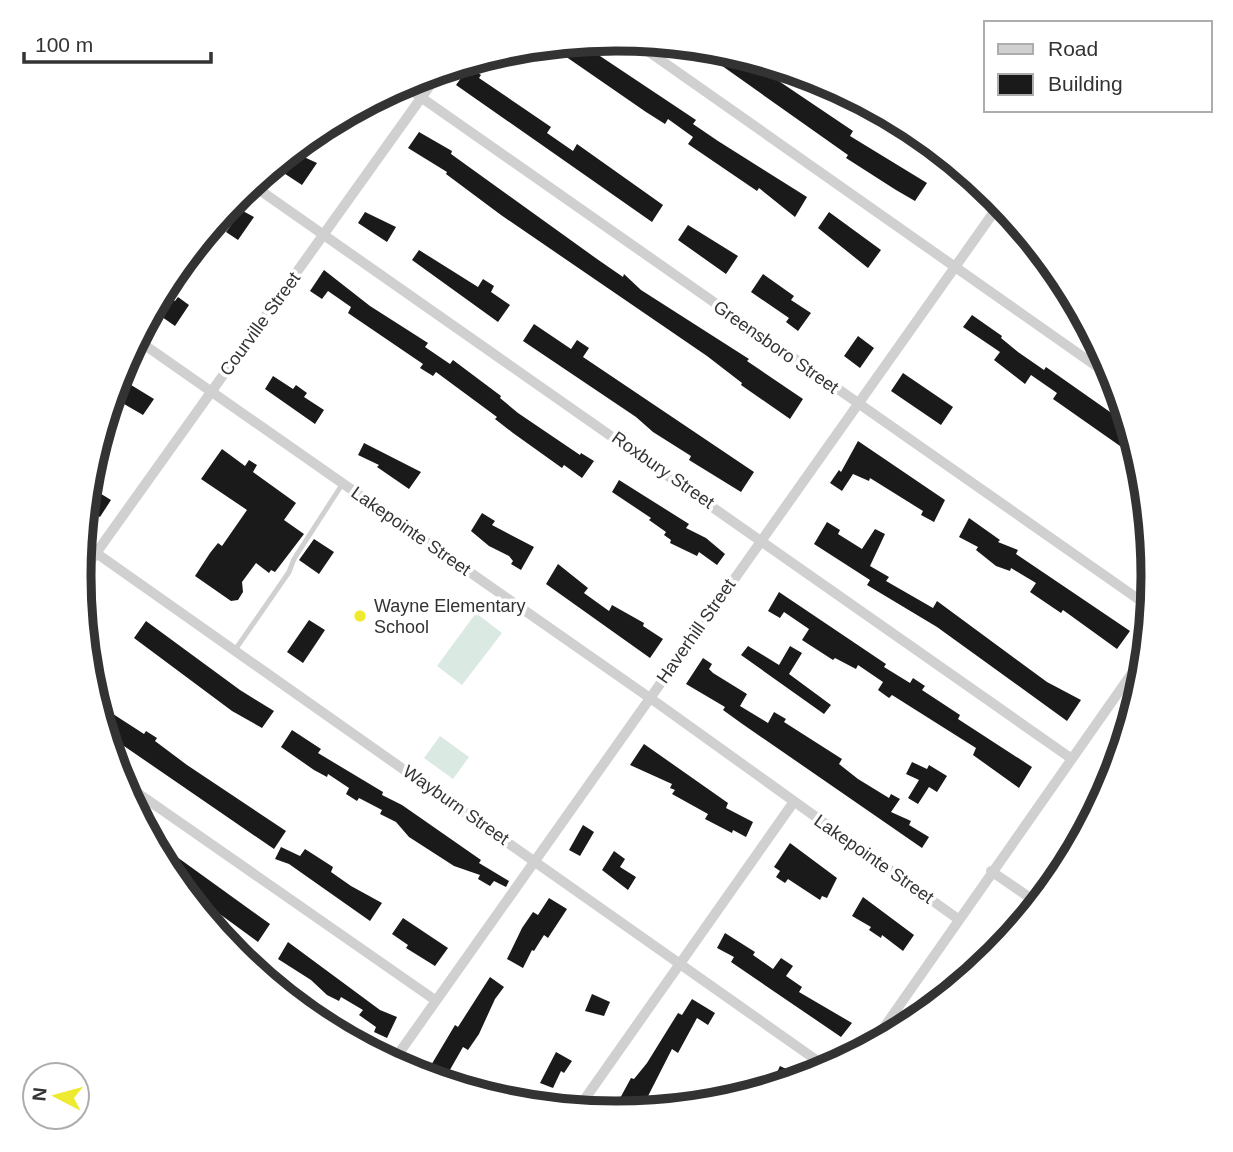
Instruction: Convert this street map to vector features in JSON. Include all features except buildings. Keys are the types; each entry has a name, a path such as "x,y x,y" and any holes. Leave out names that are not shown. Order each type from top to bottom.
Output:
{"street":[{"path":"649,52 1099,368"},
{"name":"Courville Street","path":"91,561 430,86"},
{"name":"Greensboro Street","path":"414,92 1141,601"},
{"name":"Roxbury Street","path":"260,190 1072,759"},
{"name":"Haverhill Street","path":"398,1054 994,212"},
{"name":"Lakepointe Street","path":"144,346 649,697 958,919"},
{"name":"Wayburn Street","path":"92,550 818,1061"},
{"path":"883,1029 1133,672"},
{"path":"1126,682 1130,685"},
{"path":"138,792 435,1000"},
{"path":"584,1100 793,803"},
{"path":"991,871 1031,898"}],"lane":[{"path":"235,650 289,572 343,483"}],"shaded area":[{"path":"476,613 502,633 462,685 437,666"},
{"path":"440,736 469,757 453,779 424,758"}],"place":[{"name":"Wayne Elementary School","path":"360,616"}]}
